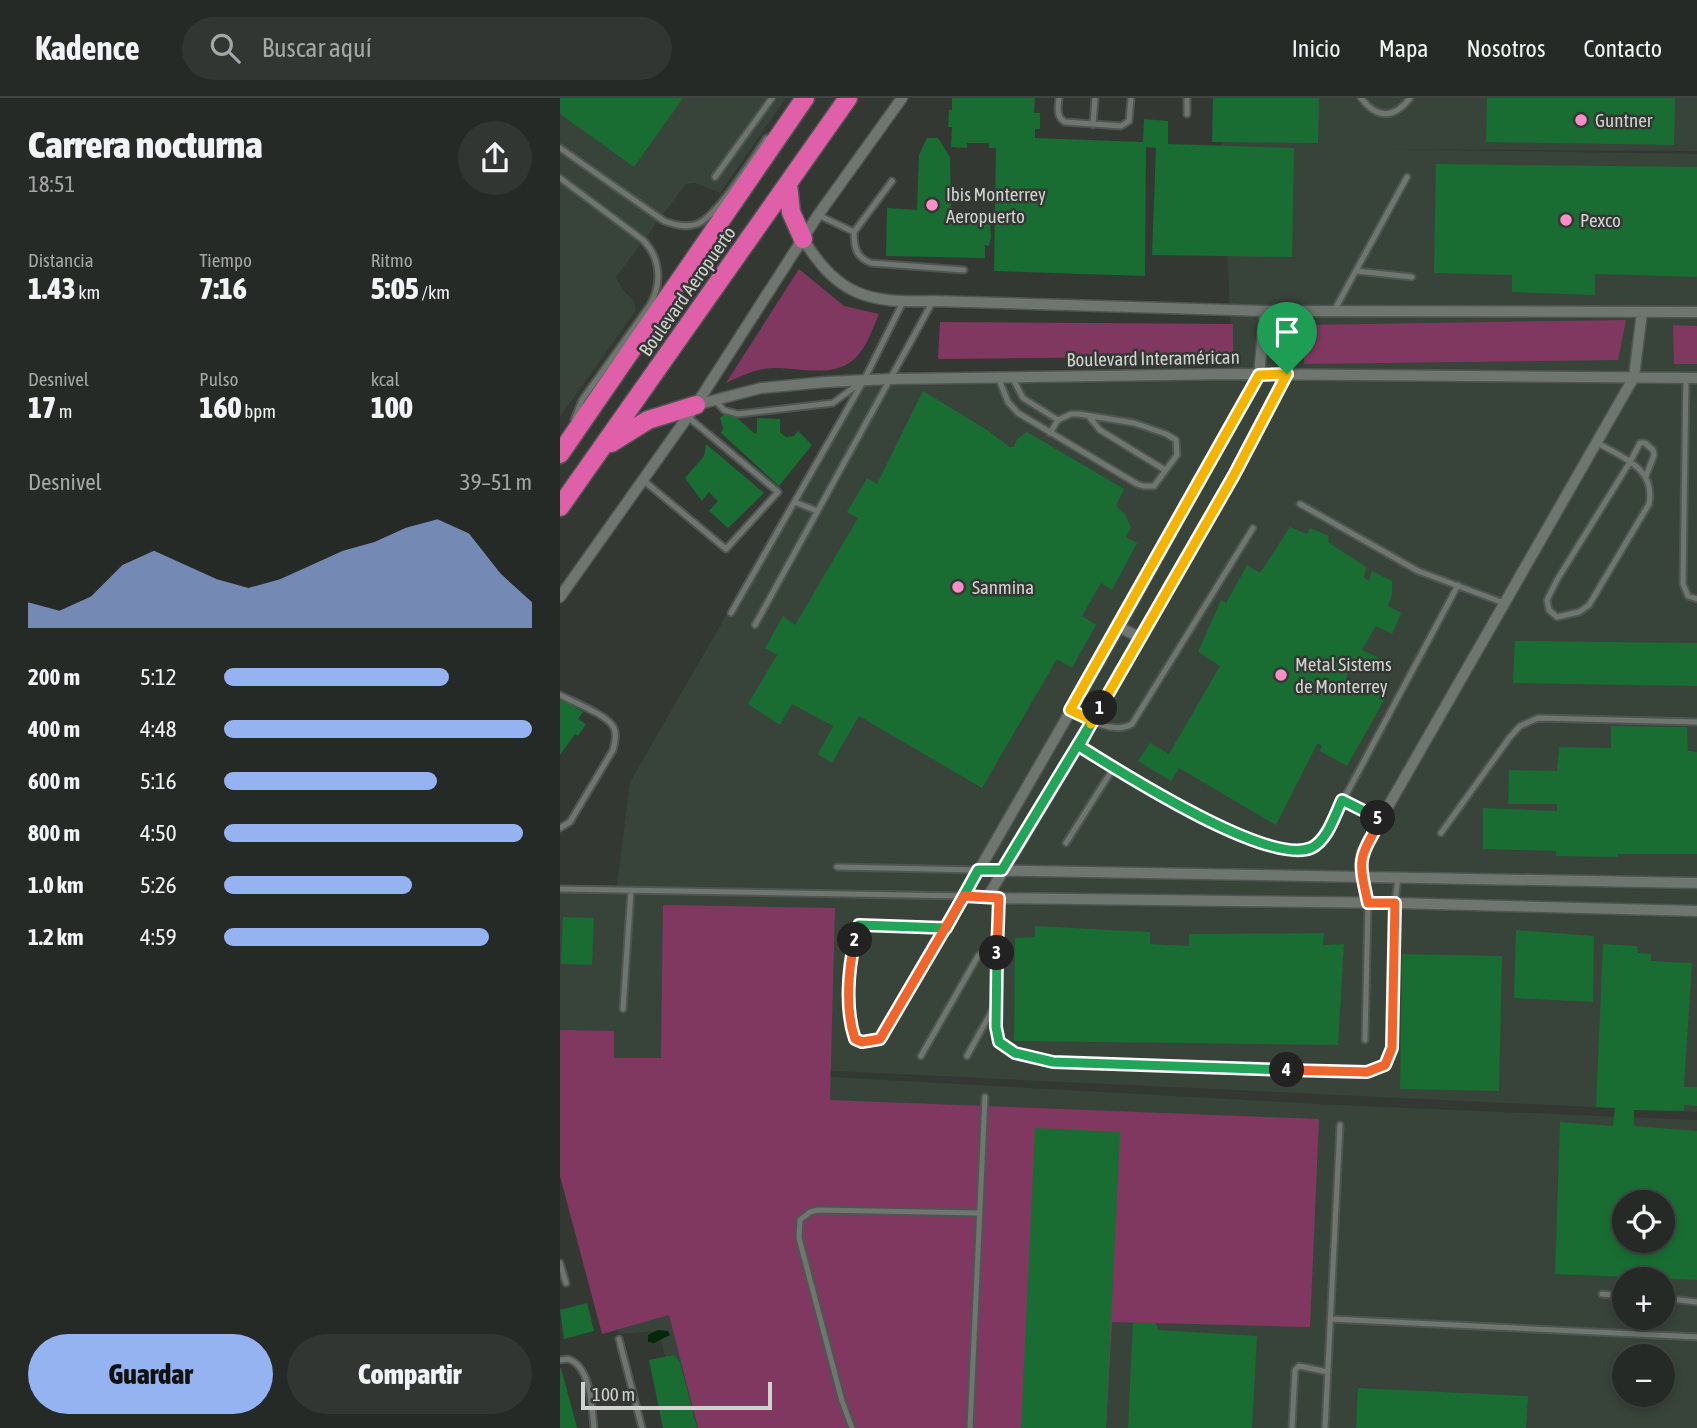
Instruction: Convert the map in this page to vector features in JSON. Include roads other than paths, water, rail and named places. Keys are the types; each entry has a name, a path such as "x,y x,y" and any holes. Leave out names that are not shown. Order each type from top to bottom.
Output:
{"highway":[{"name":"Boulevard Aeropuerto","path":"565,447 805,98"},
{"name":"Boulevard Aeropuerto","path":"560,507 848,98"},
{"path":"788,184 791,212 803,239"},
{"path":"591,463 633,428 663,413 692,411"}],"street":[{"path":"560,597 692,411 818,215 902,98"},
{"path":"803,239 818,262 838,282 857,294 903,302 1265,311 1697,312"},
{"path":"1265,311 1259,375 1119,627 964,896 1697,911"},
{"path":"987,898 1079,746 1234,475 1287,374 1296,311"},
{"path":"1368,903 1360,867 1362,852 1634,377 1642,312"},
{"name":"Boulevard Interamérican","path":"692,411 715,400 761,388 891,379 1287,374 1691,378"},
{"path":"1119,627 1139,637"},
{"path":"978,870 1697,883"}],"lane":[{"path":"715,177 772,98"},
{"path":"1059,98 1058,112 1061,120 1069,124 1093,125 1127,124 1131,98"},
{"path":"1093,125 1095,98"},
{"path":"1186,114 1187,98"},
{"path":"1361,98 1382,114 1389,115 1395,113 1410,98"},
{"path":"560,148 664,221 689,226 712,215 771,132"},
{"path":"1334,311 1407,177"},
{"path":"560,178 643,240 653,253 658,272 657,289 650,305 582,400 565,447"},
{"path":"892,181 854,232 857,254 872,263 964,270"},
{"path":"818,215 854,232"},
{"path":"1356,271 1412,277"},
{"path":"755,625 933,301"},
{"path":"731,613 864,380 903,302"},
{"path":"998,377 1012,409 1050,433 1143,486 1154,486 1177,455 1176,440 1172,437 1118,419 1071,414 1058,420 1050,433"},
{"path":"1012,377 1023,398 1058,420"},
{"path":"1691,378 1683,584 1688,596 1697,599"},
{"path":"715,400 724,410 738,414 833,404 864,380"},
{"path":"643,480 726,549 778,492 692,411"},
{"path":"1090,418 1100,430 1165,470"},
{"path":"1597,442 1630,462 1646,475 1651,493 1649,504 1589,605 1579,612 1557,617 1549,610 1547,600 1557,580 1630,462 1640,443 1645,443 1653,450 1654,455 1646,475"},
{"path":"795,502 817,511"},
{"path":"1300,504 1418,570 1504,603"},
{"path":"1070,710 1116,728 1126,728 1132,724 1253,528"},
{"path":"1079,746 1206,820 1250,839 1306,850 1323,838 1458,585"},
{"path":"560,695 606,719 615,730 616,739 613,750 570,822 560,828"},
{"path":"1441,833 1510,737 1520,726 1538,718 1697,722"},
{"path":"1066,843 1114,766"},
{"path":"1342,800 1381,820"},
{"path":"837,867 978,870"},
{"path":"999,898 995,1005 999,1042 1005,1048 1031,1058 1053,1062 1367,1072 1385,1065 1392,1048 1398,877"},
{"path":"560,889 964,896 946,928 880,1039 862,1042 855,1039 850,1019 851,957 859,925 946,928"},
{"path":"622,1009 631,890"},
{"path":"1365,1040 1368,903"},
{"path":"921,1056 978,956 998,941"},
{"path":"967,1056 995,1005"},
{"path":"970,1428 985,1097"},
{"path":"1325,1428 1340,1125"},
{"path":"852,1428 842,1401 799,1238 800,1220 810,1212 818,1210 979,1213"},
{"path":"560,1263 566,1283"},
{"path":"1602,1294 1612,1295"},
{"path":"1675,1299 1697,1302"},
{"path":"1331,1319 1697,1337"},
{"path":"619,1339 642,1428"},
{"path":"560,1360 574,1361 586,1380 594,1428"},
{"path":"1292,1428 1295,1370 1299,1366 1328,1372"}],"place":[{"name":"Guntner","path":"1581,120"},
{"name":"Ibis Monterrey Aeropuerto","path":"932,205"},
{"name":"Pexco","path":"1566,220"},
{"name":"Sanmina","path":"958,587"},
{"name":"Metal Sistems de Monterrey","path":"1281,675"}]}
